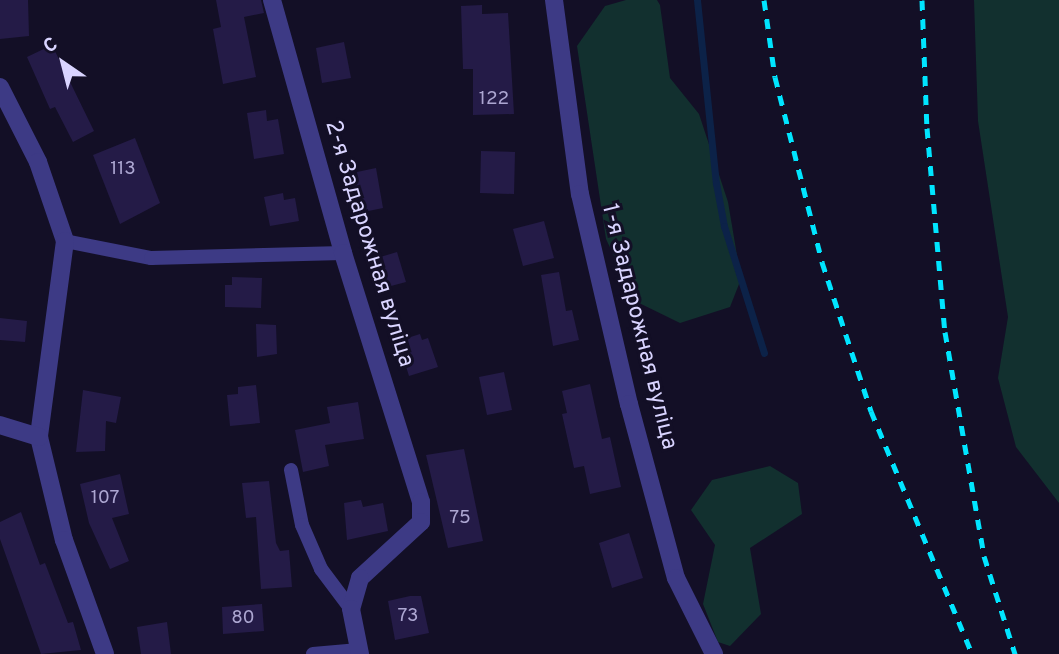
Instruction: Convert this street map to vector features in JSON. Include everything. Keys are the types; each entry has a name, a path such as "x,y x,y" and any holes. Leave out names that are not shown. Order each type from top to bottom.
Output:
{"street":[{"name":"2-я Задарожная вуліца","path":"272,0 343,253 421,502 421,522 360,578 351,609"},
{"name":"1-я Задарожная вуліца","path":"555,0 580,194 629,404 676,578 714,654"},
{"path":"0,87 38,162 65,241 39,437 64,540 105,654"},
{"path":"0,425 39,437"},
{"path":"351,609 359,652"}],"lane":[{"path":"65,241 151,258 343,253"},
{"path":"291,470 302,525 321,569 351,609"},
{"path":"313,654 359,652"}],"green space":[{"path":"626,0 657,0 660,5 670,78 699,114 728,202 741,279 730,307 680,323 635,301 606,239 577,46 605,6"},
{"path":"974,0 1059,0 1059,503 1016,447 998,378 1008,317 978,121"},
{"path":"770,466 798,483 802,514 750,548 761,614 730,646 718,642 703,604 715,545 691,510 712,480"}],"building":[{"path":"0,0 28,0 29,36 0,39"},
{"path":"216,0 261,0 264,13 244,17 256,77 223,84 213,29 221,27"},
{"path":"482,5 482,14 508,13 514,114 473,115 473,69 463,69 461,6"},
{"path":"344,42 351,78 322,83 316,48"},
{"path":"52,45 94,131 73,142 55,107 50,109 27,57"},
{"path":"266,110 267,121 278,119 284,154 254,159 247,113"},
{"path":"135,138 160,203 120,224 93,155"},
{"path":"481,151 515,152 514,194 480,193"},
{"path":"376,168 383,208 354,214 348,180 358,178 357,172"},
{"path":"283,193 284,200 295,198 299,221 270,226 264,197"},
{"path":"544,221 554,258 523,266 513,229"},
{"path":"397,252 406,282 376,290 367,261"},
{"path":"559,272 566,311 572,310 579,340 553,346 541,275"},
{"path":"232,277 262,278 261,308 225,307 225,285 232,285"},
{"path":"0,318 27,321 25,342 0,340"},
{"path":"256,324 276,325 277,354 257,357"},
{"path":"420,334 422,340 428,338 438,367 409,376 398,341"},
{"path":"504,372 512,410 487,415 479,377"},
{"path":"590,384 602,439 610,437 621,487 590,494 584,466 574,468 562,414 567,413 562,391"},
{"path":"256,385 260,423 230,426 227,395 238,394 238,387"},
{"path":"83,390 121,397 116,423 106,421 105,451 76,452"},
{"path":"358,402 364,439 325,445 329,466 303,472 295,430 330,423 327,407"},
{"path":"464,449 483,541 448,548 426,455"},
{"path":"120,474 129,514 112,518 129,561 110,569 89,523 80,484"},
{"path":"269,481 276,543 280,551 289,550 292,587 261,589 256,517 246,518 242,483"},
{"path":"361,500 363,507 383,503 388,531 347,540 344,503"},
{"path":"21,512 40,565 45,563 68,623 73,622 81,650 41,654 0,539 0,522"},
{"path":"629,533 643,578 612,588 599,543"},
{"path":"421,596 429,633 395,640 388,601"},
{"path":"262,604 264,631 223,634 222,607"},
{"path":"167,622 171,654 141,654 137,627"}],"waterway":[{"path":"697,0 716,183 724,226 764,353"}],"railway":[{"path":"764,0 775,77 822,262 871,411 972,654"},
{"path":"922,0 927,128 945,332 984,556 1015,654"}]}
